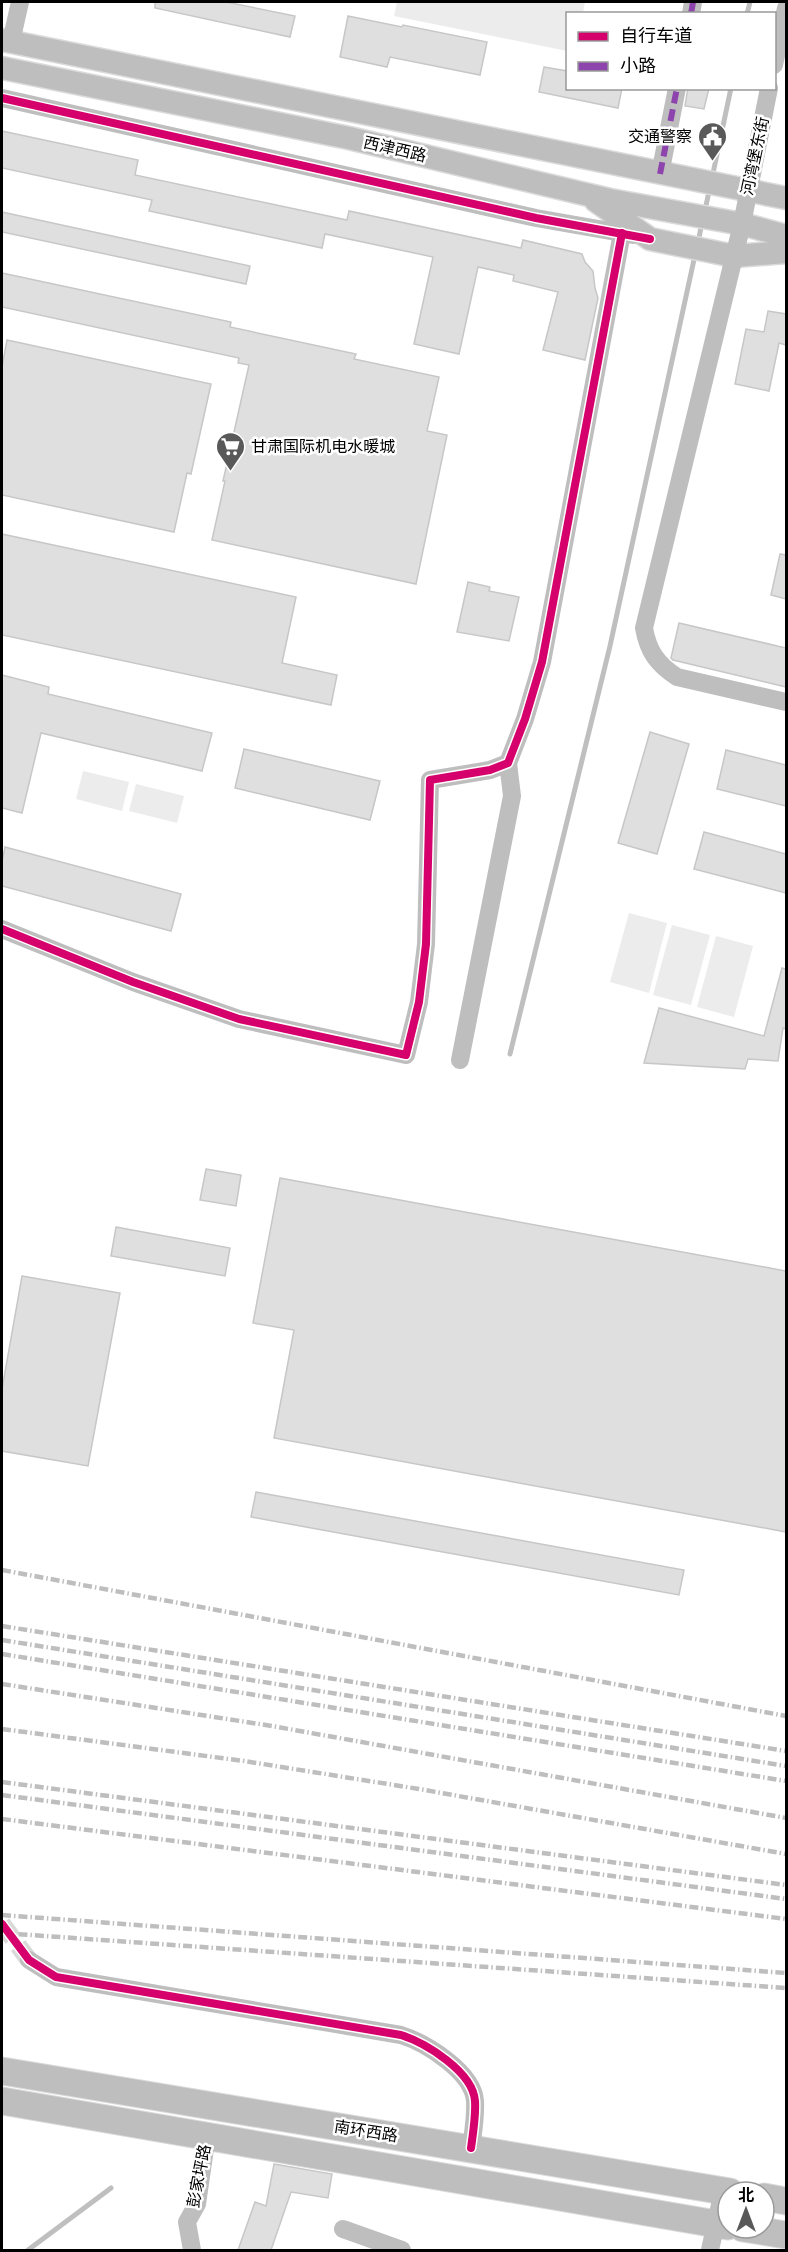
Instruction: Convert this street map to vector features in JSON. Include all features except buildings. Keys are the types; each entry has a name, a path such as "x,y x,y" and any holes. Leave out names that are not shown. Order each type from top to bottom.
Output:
{"highway":[{"name":"南环西路","path":"2,2071 716,2190"},
{"name":"南环西路","path":"2,2101 716,2224"}],"main road":[{"name":"西津西路","path":"6,41 786,198"},
{"name":"西津西路","path":"2,68 349,138 587,195 735,223 786,236"},
{"path":"587,195 650,239 734,256 786,252"}],"street":[{"path":"6,41 20,2"},
{"path":"776,56 786,9"},
{"path":"670,175 676,90"},
{"name":"河湾堡东街","path":"769,90 741,189 735,223 734,256 644,628 653,657 664,669 677,677 786,702"},
{"path":"2,98 536,218 650,239"},
{"path":"460,1060 512,796 508,763 525,719 542,662 622,233"},
{"path":"2,929 133,982 239,1019 406,1055 419,1002 426,944 430,780 490,770 508,763"},
{"path":"29,1960 56,1977 401,2035 415,2040 446,2060 469,2086 475,2099 471,2148"},
{"name":"彭家坪路","path":"192,2250 187,2222 196,2204 207,2136"},
{"path":"343,2229 402,2250"}],"shaded area":[{"path":"397,2 585,2 583,12 566,12 566,51 394,16"},
{"path":"83,771 129,782 122,811 76,799"},
{"path":"136,784 184,796 177,823 129,811"},
{"path":"629,913 667,923 649,993 610,982"},
{"path":"672,925 710,935 691,1005 653,995"},
{"path":"716,936 753,946 734,1017 697,1007"}],"waterway":[{"path":"748,12 750,2"},
{"path":"712,178 731,90"},
{"path":"705,210 710,187"},
{"path":"698,243 702,222"},
{"path":"510,1054 610,646 695,255"},
{"path":"28,2250 111,2188"}],"tunnel":[{"path":"2,1924 29,1960"}],"railway":[{"path":"2,1570 786,1716"},
{"path":"2,1626 786,1751"},
{"path":"2,1640 786,1766"},
{"path":"2,1654 786,1781"},
{"path":"2,1684 272,1726 786,1818"},
{"path":"2,1729 244,1761 419,1789 786,1854"},
{"path":"2,1782 786,1885"},
{"path":"2,1795 786,1899"},
{"path":"2,1819 786,1919"},
{"path":"2,1915 786,1973"},
{"path":"2,1933 786,1988"}],"marked path":[{"path":"691,12 693,2"},
{"path":"660,174 677,90"}],"cycle path":[{"path":"2,98 536,218 650,239"},
{"path":"2,929 133,982 239,1019 406,1055 419,1002 426,944 430,780 490,770 508,763 525,719 542,662 622,233"},
{"path":"2,1924 29,1960 56,1977 401,2035 411,2039 447,2060 457,2069 472,2090 475,2113 471,2148"}],"place":[{"name":"交通警察","path":"713,162"},
{"name":"甘肃国际机电水暖城","path":"230,472"}]}
